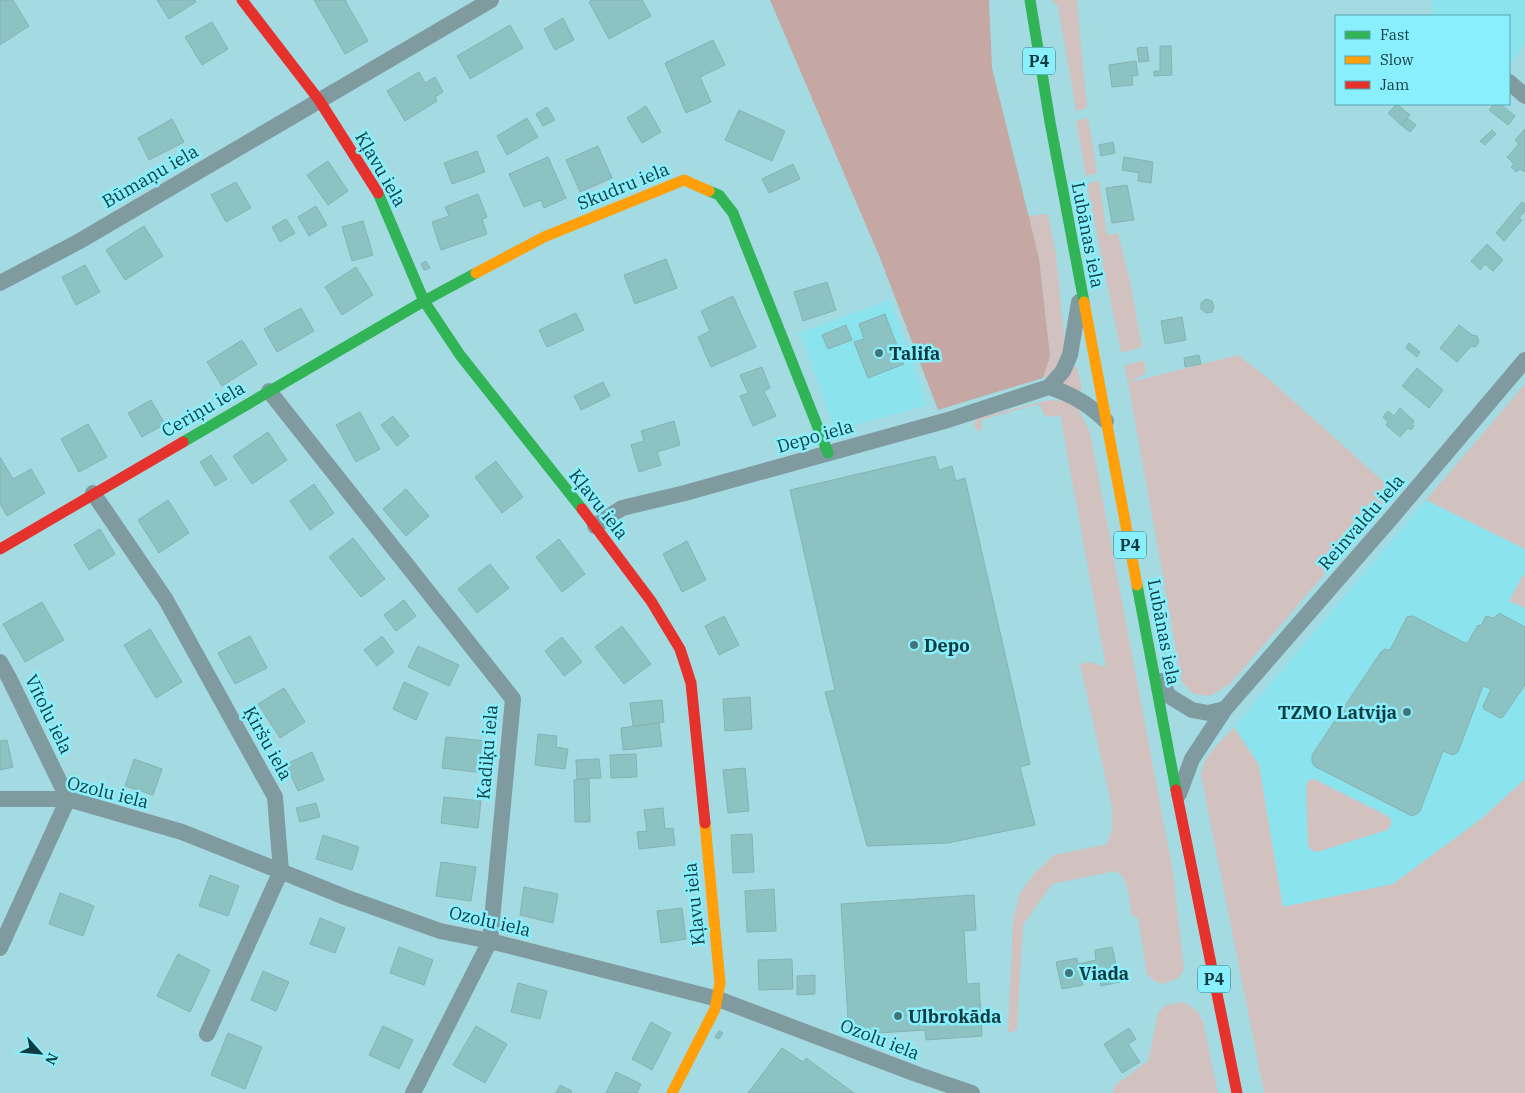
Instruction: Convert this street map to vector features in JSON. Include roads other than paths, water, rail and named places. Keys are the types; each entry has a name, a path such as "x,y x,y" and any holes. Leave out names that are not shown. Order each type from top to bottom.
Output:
{"street":[{"name":"Kļavu iela","path":"242,0 319,100 381,198 424,300 460,355 595,526 651,601 680,650 691,683 720,983 718,999 706,1027 672,1093"},
{"name":"Būmaņu iela","path":"0,283 78,242 491,0"},
{"name":"Lubānas iela","path":"1030,0 1048,112 1081,292 1178,798 1236,1085"},
{"path":"1510,83 1525,96"},
{"name":"Skudru iela","path":"424,300 553,233 684,180 719,195 733,213 828,453"},
{"path":"1081,292 1070,355 1063,371 1049,387 1090,406 1106,421"},
{"name":"Ceriņu iela","path":"0,549 92,493 424,300"},
{"name":"Reinvaldu iela","path":"1178,798 1192,759 1225,709 1393,516 1525,360"},
{"name":"Depo iela","path":"595,526 622,508 685,493 948,420 1049,387"},
{"name":"Kadiķu iela","path":"269,391 513,699 490,941 413,1093"},
{"name":"Ķiršu iela","path":"92,493 166,600 275,797 282,871"},
{"name":"Vītolu iela","path":"0,662 68,799"},
{"path":"1154,668 1169,696 1192,710 1208,713 1225,709"},
{"name":"Ozolu iela","path":"0,799 68,799 182,832 345,897 440,931 490,941 718,999 919,1075 972,1093"},
{"path":"0,948 68,799"},
{"path":"207,1034 282,871"},
{"path":"1230,1093 1236,1085"}],"place":[{"name":"Talifa","path":"879,353"},
{"name":"Depo","path":"914,645"},
{"name":"TZMO Latvija","path":"1407,712"},
{"name":"Viada","path":"1069,973"},
{"name":"Ulbrokāda","path":"898,1016"}]}
